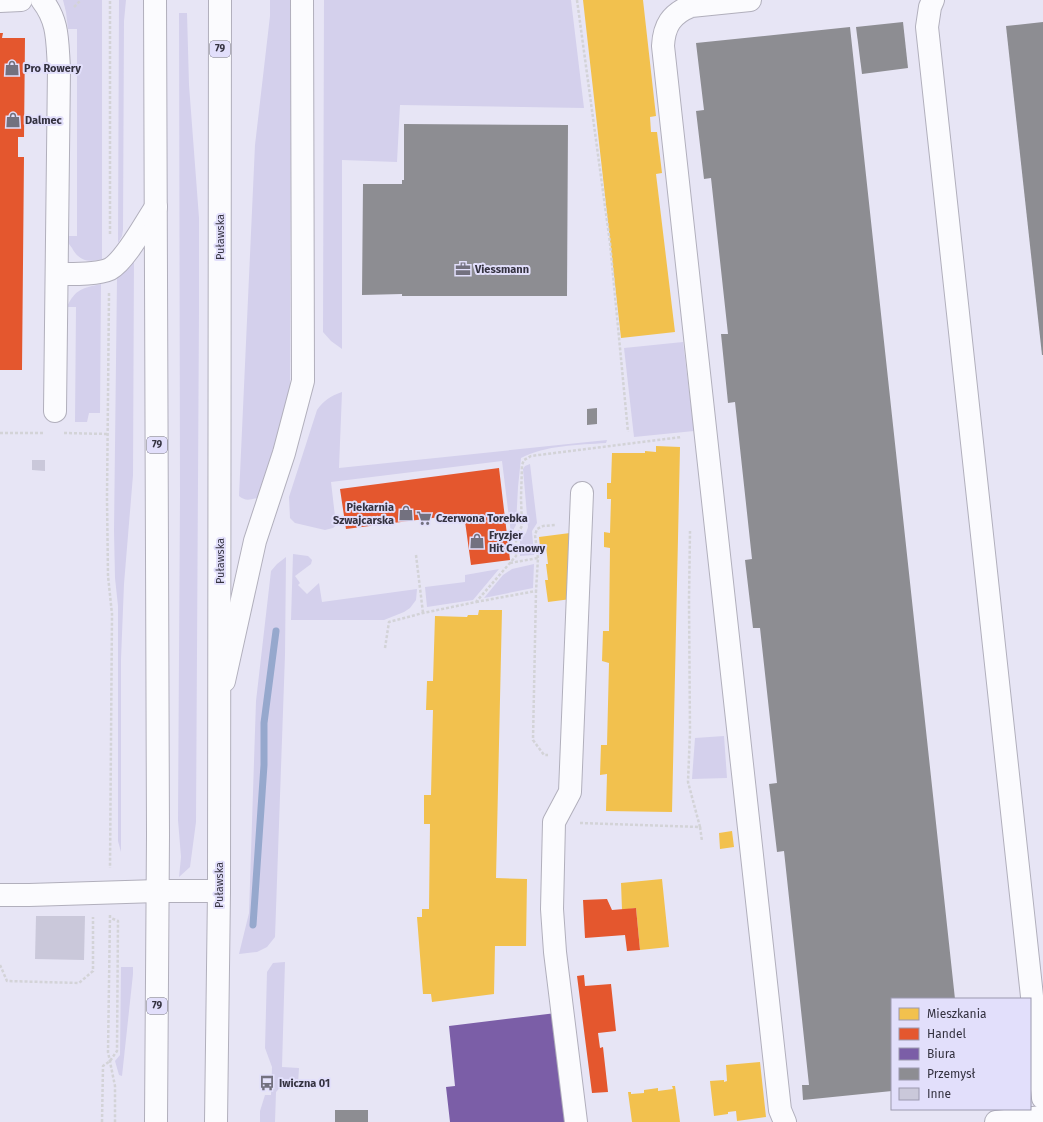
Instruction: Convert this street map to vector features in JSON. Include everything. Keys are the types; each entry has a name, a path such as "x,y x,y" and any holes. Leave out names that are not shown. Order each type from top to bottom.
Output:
{"main road":[{"path":"0,1 21,0"},
{"path":"42,0 54,21 60,68 55,411"},
{"name":"79","path":"155,0 158,891 156,1122"},
{"name":"Puławska","path":"216,1122 219,891 220,0"},
{"path":"219,702 255,540 284,453 303,381 302,0"},
{"path":"750,0 691,6 682,9 666,26 663,46 780,1110 785,1122"},
{"path":"932,0 927,27 1043,1098"},
{"path":"57,274 89,274 109,269 123,257 156,207"},
{"path":"576,1122 555,952 553,916 554,822 570,792 582,493"},
{"path":"0,895 219,891"},
{"path":"996,1122 1043,1117"}],"path":[{"path":"110,0 108,498 108,576 112,614 110,862"},
{"path":"578,0 610,243 628,432"},
{"path":"476,602 516,556 516,536 522,526 522,465 524,460 531,456 688,436"},
{"path":"572,755 544,755 533,740 538,558 536,535 537,529 543,526 581,521"},
{"path":"690,528 690,732 688,782 700,827 702,841"},
{"path":"416,555 423,613"},
{"path":"510,563 538,558"},
{"path":"386,648 389,622 423,613 536,591"},
{"path":"554,822 700,827"},
{"path":"0,965 6,981 80,983 93,971 94,912"},
{"path":"102,1122 103,1066 110,1061 117,1051 118,921 110,917 108,1052 110,1061 115,1086 115,1122"}],"shaded area":[{"path":"63,0 102,0 102,259 93,261 85,260 78,256 69,244 67,238 67,236 77,236 77,29 68,29"},
{"path":"119,0 126,0 124,21 123,230 122,236 118,243"},
{"path":"270,0 291,0 290,391 267,479 257,498 247,500 239,496 255,145 270,16"},
{"path":"324,0 571,0 584,108 400,105 397,162 342,160 342,349 331,341 323,332"},
{"path":"179,13 187,13 189,85 199,218 199,311 196,822 190,867 179,877 181,857 178,820 180,495"},
{"path":"134,256 133,475 124,584 121,659 121,852 118,841 118,606 115,578 114,531 117,278 127,268"},
{"path":"101,284 100,413 89,413 87,422 75,422 76,307 67,307 73,296 80,290"},
{"path":"683,342 694,431 634,437 624,348"},
{"path":"342,392 339,468 607,440 606,443 573,445 541,450 521,458 516,525 511,534 502,461 331,482 336,525 333,528 325,530 295,523 290,518 289,497 317,410 328,399"},
{"path":"530,464 537,523 532,531 534,555 520,556 520,541 526,533 528,527 523,469 525,466"},
{"path":"293,554 308,556 312,560 311,564 295,576 300,583 298,585 307,594 319,583 322,602 417,589 416,600 410,608 404,612 384,620 291,620"},
{"path":"286,557 285,655 275,937 267,947 257,952 239,954 249,913 256,701 271,571"},
{"path":"534,564 533,588 484,598 503,575 512,569"},
{"path":"499,569 473,600 427,607 425,587 465,582 465,575"},
{"path":"724,736 727,778 692,779 695,738"},
{"path":"285,962 282,1067 299,1068 298,1084 283,1084 276,1092 275,1122 260,1122 260,1111 265,1095 271,1095 272,1067 265,1048 267,972 273,963"},
{"path":"121,967 133,967 122,1076 119,1075 115,1061 120,1055"}],"building: Mieszkania":[{"path":"583,0 643,0 656,116 650,117 651,132 657,132 662,173 656,174 675,332 621,338"},
{"path":"656,446 680,447 672,812 606,811 607,774 600,775 601,745 607,745 609,663 602,661 603,631 609,631 610,548 604,547 604,532 610,533 611,499 607,499 607,483 611,483 612,453 645,453 645,451 656,452"},
{"path":"570,533 572,543 569,543 571,561 571,599 548,602 545,580 548,580 546,546 540,547 539,537"},
{"path":"479,610 502,610 496,878 527,879 526,946 495,946 494,994 432,1002 431,994 423,994 417,917 422,917 422,909 429,909 430,824 424,824 424,795 431,795 433,710 426,710 427,681 433,681 435,616 467,617 468,615 478,615"},
{"path":"732,831 734,847 720,849 719,833"},
{"path":"662,879 669,947 640,950 636,908 622,910 621,883"},
{"path":"760,1062 766,1117 737,1121 736,1111 714,1116 710,1081 727,1081 726,1065"},
{"path":"672,1086 675,1086 680,1122 632,1122 628,1092 631,1092 631,1094 644,1093 644,1090 658,1088 658,1091 673,1089"}],"building: Handel":[{"path":"0,33 3,33 2,38 25,38 24,137 18,137 18,157 24,157 22,370 0,370"},
{"path":"499,468 510,560 471,565 464,514 346,529 340,489"},
{"path":"607,899 612,910 636,908 640,950 627,951 625,935 585,938 583,900"},
{"path":"584,975 585,986 611,984 616,1031 598,1033 600,1048 603,1047 608,1092 592,1093 577,976"}],"building: Biura":[{"path":"556,1013 569,1122 450,1122 446,1087 455,1086 449,1026"}],"building: Przemysł":[{"path":"903,22 908,68 862,74 856,27"},
{"path":"1043,22 1043,355 1042,355 1006,26"},
{"path":"850,27 955,998 891,998 891,1091 803,1100 802,1085 809,1085 784,851 777,852 769,784 777,783 760,628 753,628 745,560 752,559 735,402 728,403 721,334 728,334 711,178 704,179 696,111 704,110 696,43"},
{"path":"404,124 568,125 567,296 362,295 363,184 402,184 402,180 404,180"},
{"path":"597,408 597,424 587,425 587,409"},
{"path":"335,1110 368,1110 368,1122 335,1122"}],"building: Inne":[{"path":"32,460 45,460 45,471 32,470"},
{"path":"36,916 85,916 84,960 35,959"}],"waterway":[{"path":"253,925 264,765 264,723 276,631"}],"place":[{"name":"Pro Rowery","path":"12,68"},
{"name":"Dalmec","path":"13,120"},
{"name":"Viessmann","path":"463,269"},
{"name":"Piekarnia Szwajcarska","path":"406,513"},
{"name":"Czerwona Torebka","path":"424,518"},
{"name":"Fryzjer Hit Cenowy","path":"477,541"},
{"name":"Iwiczna 01","path":"267,1083"}]}
